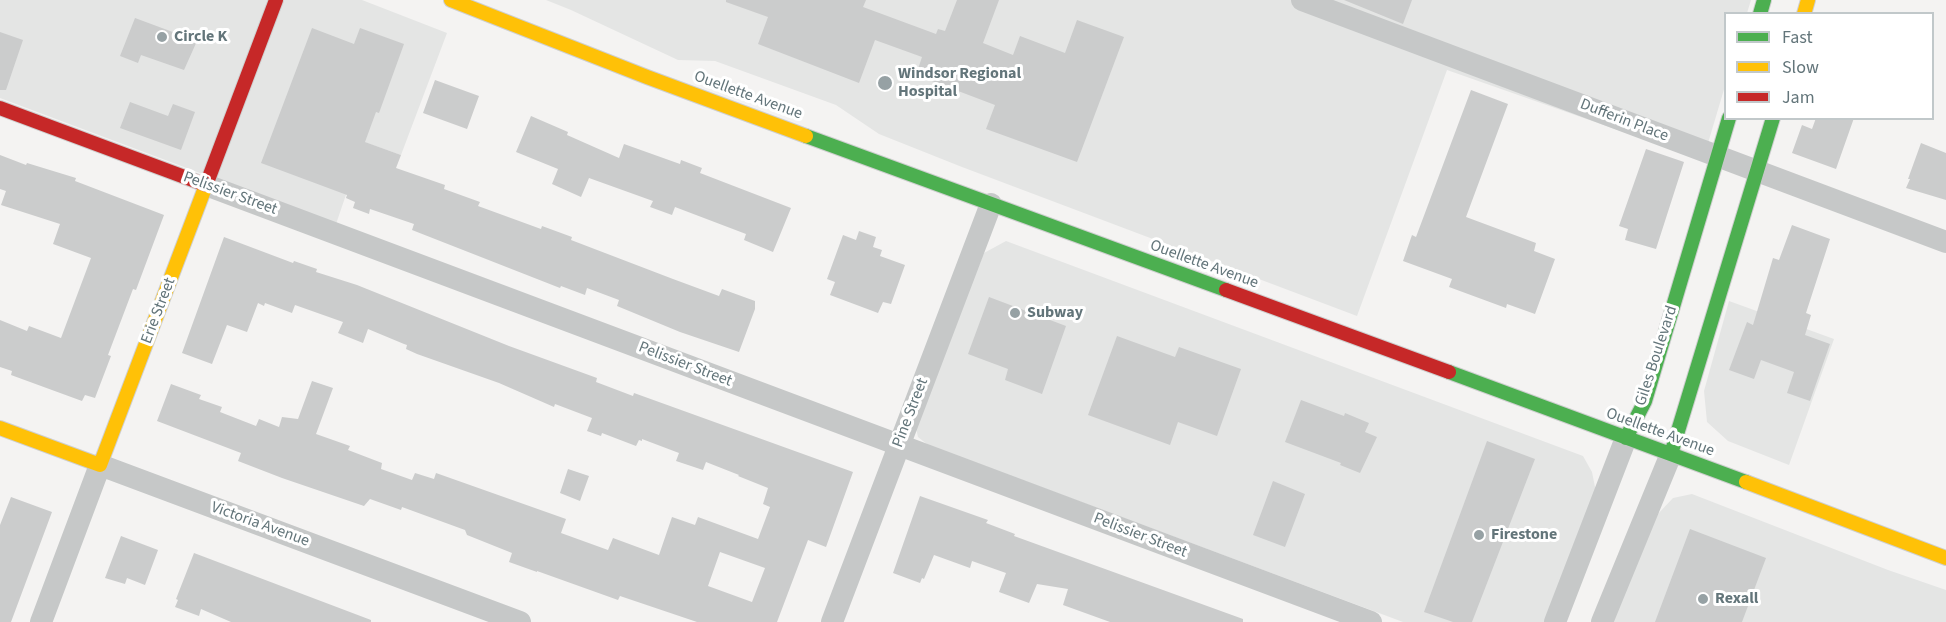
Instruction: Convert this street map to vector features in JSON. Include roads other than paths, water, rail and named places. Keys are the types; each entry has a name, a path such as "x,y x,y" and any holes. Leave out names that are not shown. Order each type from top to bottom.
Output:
{"main road":[{"name":"Erie Street","path":"100,465 276,0"},
{"name":"Ouellette Avenue","path":"451,0 648,77 1671,454 1946,558"},
{"name":"Pelissier Street","path":"0,108 206,185"},
{"name":"Giles Boulevard","path":"1626,438 1645,401 1728,120"},
{"path":"1671,454 1772,120"},
{"name":"Victoria Avenue","path":"0,428 100,465"}],"street":[{"name":"Dufferin Place","path":"1302,0 1946,242"},
{"name":"Pelissier Street","path":"206,185 1371,622"},
{"name":"Pine Street","path":"832,622 991,204"},
{"name":"Giles Boulevard","path":"1555,622 1626,438"},
{"path":"1602,622 1671,454"},
{"name":"Erie Street","path":"40,622 100,465"},
{"name":"Victoria Avenue","path":"100,465 520,622"}],"place":[{"name":"Circle K","path":"162,37"},
{"name":"Windsor Regional Hospital","path":"885,83"},
{"name":"Subway","path":"1015,313"},
{"name":"Firestone","path":"1479,535"},
{"name":"Rexall","path":"1703,599"}]}
